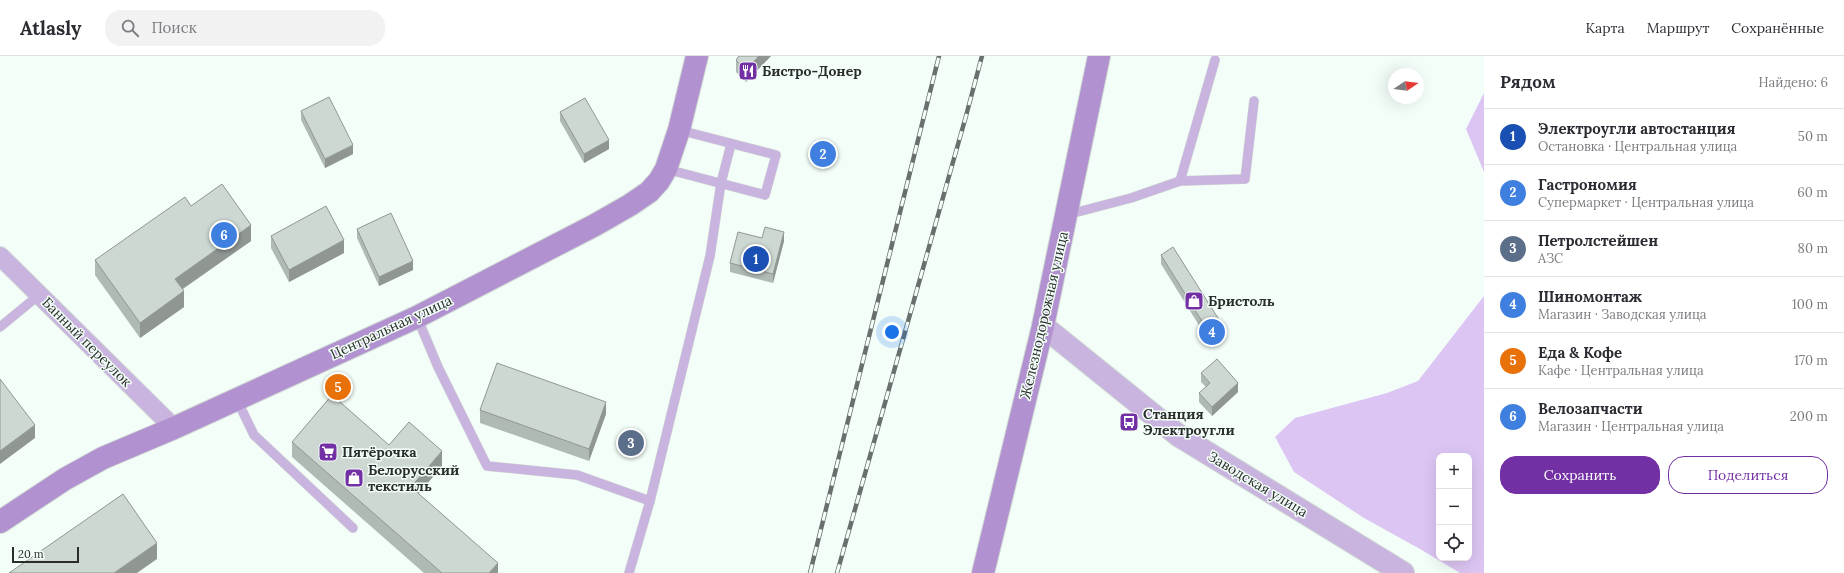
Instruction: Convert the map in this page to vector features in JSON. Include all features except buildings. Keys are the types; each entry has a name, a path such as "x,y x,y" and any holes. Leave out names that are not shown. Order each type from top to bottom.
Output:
{"main road":[{"name":"Центральная улица","path":"0,522 65,479 103,458 237,400 417,317 595,225 649,192 666,170 680,130 697,56"},
{"name":"Железнодорожная улица","path":"983,573 1043,326 1099,56"}],"street":[{"name":"Банный переулок","path":"0,256 174,428"},
{"name":"Заводская улица","path":"1043,326 1178,435 1403,573"}],"lane":[{"path":"1180,181 1215,60"},
{"path":"1066,216 1131,198 1180,181 1245,179 1254,101"},
{"path":"666,170 765,195 776,155 680,130"},
{"path":"629,573 650,501 710,256 721,184 730,144"},
{"path":"0,327 39,295"},
{"path":"417,317 438,367 487,466 577,475 650,501"},
{"path":"237,400 254,435 353,528"}],"shaded area":[{"path":"1484,93 1484,172 1466,129"},
{"path":"1484,296 1484,573 1460,573 1440,561 1472,561 1472,453 1436,453 1436,559 1364,518 1294,472 1275,437 1295,418 1387,393 1418,381"}],"railway":[{"path":"810,573 939,56"},
{"path":"837,573 982,56"}],"place":[{"name":"Бистро-Донер","path":"748,71"},
{"name":"Гастрономия","path":"823,154"},
{"name":"Велозапчасти","path":"224,235"},
{"name":"Электроугли автостанция","path":"756,259"},
{"name":"Бристоль","path":"1194,301"},
{"name":"Шиномонтаж","path":"1212,332"},
{"name":"Еда & Кофе","path":"338,387"},
{"name":"Станция Электроугли","path":"1129,422"},
{"name":"Петролстейшен","path":"631,443"},
{"name":"Пятёрочка","path":"328,452"},
{"name":"Белорусский текстиль","path":"354,478"}]}
